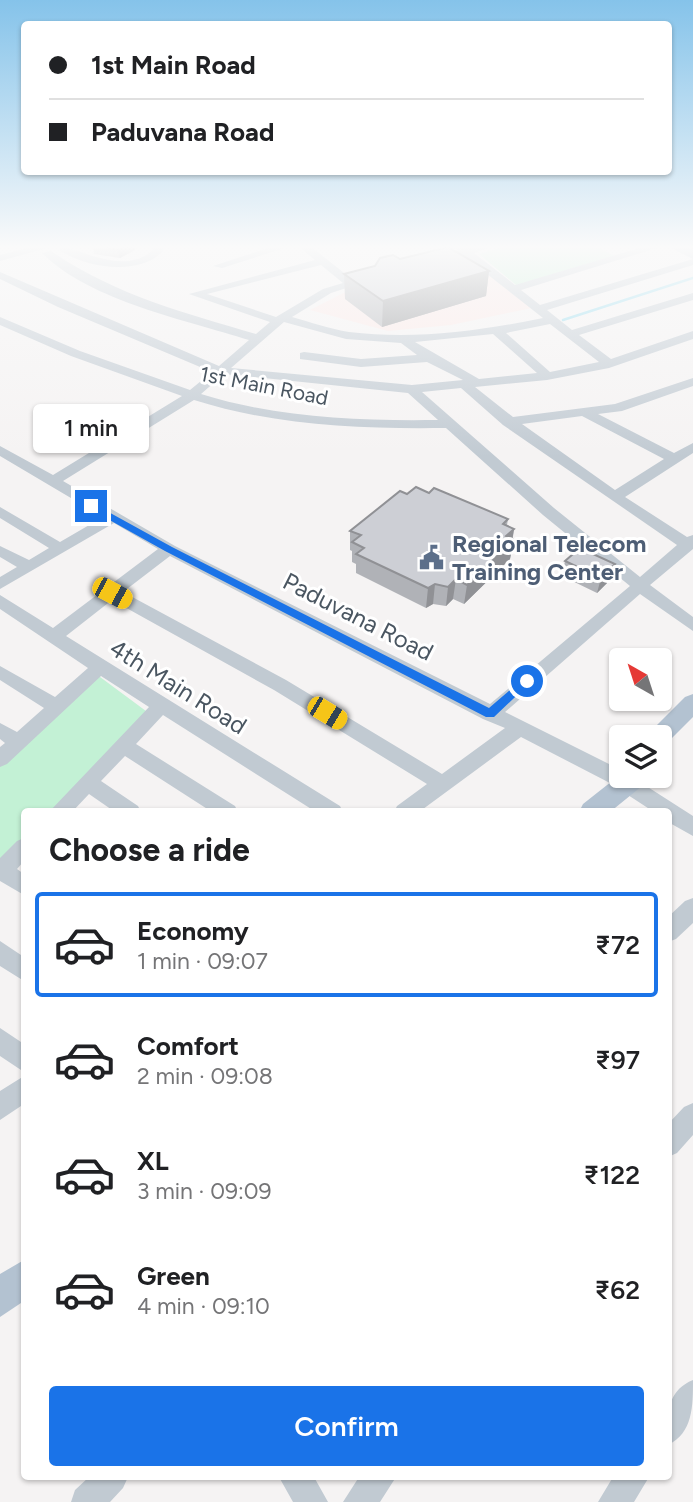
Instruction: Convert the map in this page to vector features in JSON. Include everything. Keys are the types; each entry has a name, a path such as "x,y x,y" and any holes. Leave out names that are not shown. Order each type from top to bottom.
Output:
{"main road":[{"path":"670,725 693,703"},
{"path":"672,741 693,720"},
{"path":"0,1298 21,1280"}],"street":[{"path":"89,316 219,370 412,389 547,376 609,365 693,335"},
{"path":"187,316 256,338"},
{"path":"266,316 323,333 407,342 551,320"},
{"path":"51,482 191,396 256,338 285,316"},
{"path":"546,316 609,365"},
{"path":"571,334 628,316"},
{"name":"1st Main Road","path":"0,320 66,350 191,396 289,418 361,425 450,424"},
{"path":"498,330 547,376"},
{"path":"281,377 304,356 323,333"},
{"path":"407,342 472,384 508,422 614,497 690,542 490,714"},
{"path":"304,356 361,363 429,358"},
{"path":"508,422 617,408 693,382"},
{"path":"412,389 514,484 638,585 693,625"},
{"path":"583,412 675,459"},
{"path":"614,497 693,447"},
{"name":"Paduvana Road","path":"0,450 169,549 519,728 609,781"},
{"path":"0,511 61,549"},
{"path":"0,584 111,517"},
{"path":"54,636 169,549"},
{"path":"0,551 30,567"},
{"path":"112,593 280,685 443,783"},
{"name":"4th Main Road","path":"0,601 161,706 327,808"},
{"path":"0,759 100,667"},
{"path":"0,672 57,706"},
{"path":"63,808 161,706"},
{"path":"409,808 519,728"},
{"path":"0,730 19,742"},
{"path":"123,745 222,808"},
{"path":"87,782 125,808"},
{"name":"Paduvana Road","path":"621,788 658,808"},
{"name":"Paduvana Road","path":"672,816 693,827"},
{"path":"21,850 1,871 21,884"},
{"path":"672,928 693,908"},
{"path":"0,952 21,968"},
{"path":"0,1040 21,1058"},
{"path":"0,1107 21,1091"},
{"path":"672,1140 693,1116"},
{"path":"672,1424 693,1395"},
{"path":"87,1502 110,1480"},
{"path":"297,1480 312,1502"},
{"path":"359,1502 377,1480"},
{"path":"614,1502 631,1480"}],"shaded area":[{"path":"333,316 493,316 451,325 388,331"}],"green space":[{"path":"96,674 150,714 59,808 21,808 21,847 4,864 0,862 0,762"}],"building":[{"name":"Regional Telecom Training Center","path":"416,487 429,493 434,488 508,519 503,524 514,529 506,536 514,540 467,585 456,579 448,587 435,584 428,588 356,554 364,548 352,542 361,535 350,531 400,491 407,494"},
{"path":"580,548 615,564 601,578 565,561"}],"waterway":[{"path":"563,320 575,316"}],"place":[{"name":"Regional Telecom Training Center","path":"432,558"}],"route":[{"path":"91,506 490,714 527,681"}]}
